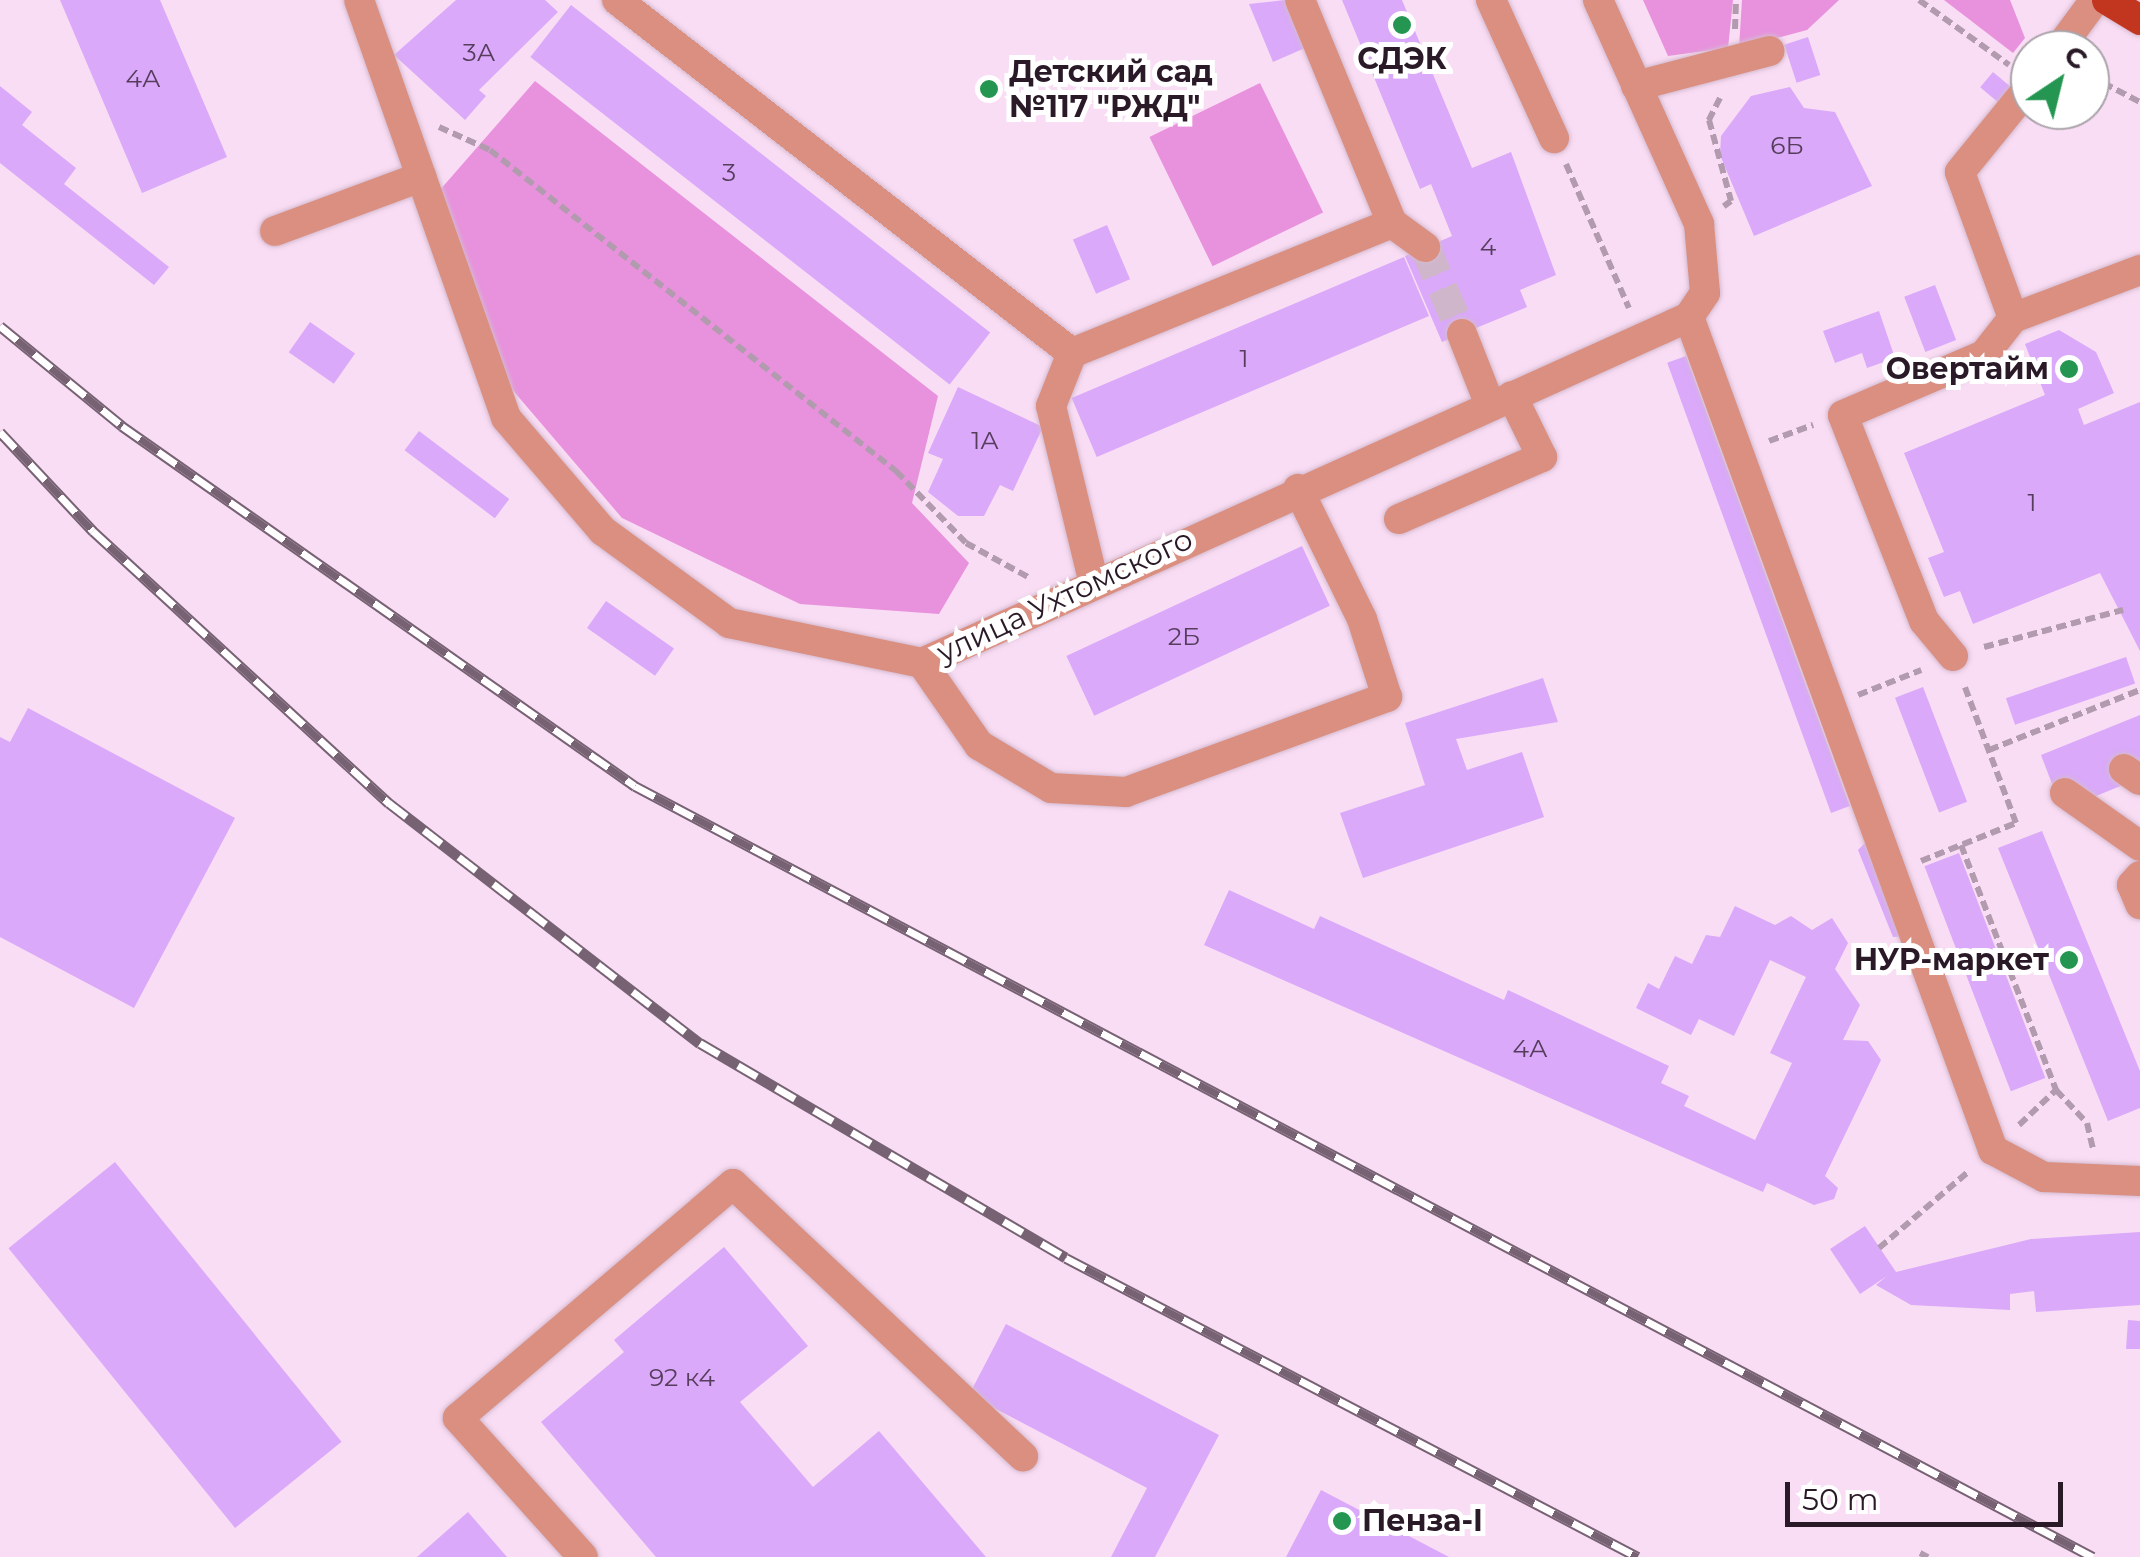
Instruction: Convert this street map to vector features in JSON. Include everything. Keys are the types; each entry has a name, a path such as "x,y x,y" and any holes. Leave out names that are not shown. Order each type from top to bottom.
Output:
{"main road":[{"path":"2107,0 2140,20"}],"street":[{"name":"улица Ухтомского","path":"359,0 402,110 421,176 506,418 603,531 730,624 922,663 1092,580 1689,317"},
{"path":"617,0 1072,354"},
{"path":"1300,0 1392,223 1425,247"},
{"path":"1491,0 1554,138"},
{"path":"1598,0 1699,224 1706,293 1689,317 1993,1150 2044,1177 2140,1180"},
{"path":"2073,30 2095,0"},
{"path":"1636,86 1734,66 1769,51"},
{"path":"2010,98 1960,172 2013,318"},
{"path":"275,231 421,176"},
{"path":"1092,580 1052,406 1072,354 1392,223"},
{"path":"1953,656 1924,621 1843,414 1984,356 2013,318 2140,270"},
{"path":"1399,519 1542,457 1501,401 1462,334"},
{"path":"922,663 979,746 1051,788 1126,792 1387,697 1362,619 1298,490"},
{"path":"2064,792 2140,846"},
{"path":"2140,876 2132,885 2140,904"},
{"path":"584,1557 458,1418 733,1184 1023,1456"}],"path":[{"path":"1699,224 1731,201 1709,120 1734,66 1736,0"},
{"path":"1918,0 2010,67"},
{"path":"2110,86 2140,102"},
{"path":"402,110 490,150 896,471 966,543 1062,595"},
{"path":"1572,176 1642,337"},
{"path":"1736,453 1843,414"},
{"path":"1992,644 2123,610"},
{"path":"1938,854 2016,823 1953,656"},
{"path":"1989,750 2140,690"},
{"path":"1961,845 2056,1090 2087,1123 2101,1179"},
{"path":"1879,1248 2056,1090"}],"shaded area":[{"path":"1643,0 1733,0 1728,48 1668,56"},
{"path":"1742,0 1839,0 1807,30 1739,48"},
{"path":"1944,0 2010,0 2022,30 2010,30 2010,51"},
{"path":"535,81 938,396 912,503 969,563 939,614 800,604 622,518 510,387 439,191"},
{"path":"1260,83 1323,212 1213,266 1149,137"}],"building":[{"path":"60,0 160,0 227,157 142,193"},
{"path":"456,0 545,0 558,12 479,90 486,96 465,120 394,55"},
{"path":"1285,0 1305,48 1273,62 1249,4"},
{"path":"1342,0 1402,0 1472,168 1511,152 1556,275 1520,290 1527,307 1442,342 1405,256 1452,236 1431,184 1420,189"},
{"path":"571,5 990,333 950,385 530,57"},
{"path":"1808,37 1820,75 1797,83 1784,45"},
{"path":"1993,72 2010,86 1998,102 1980,87"},
{"path":"0,86 32,112 22,125 76,168 64,184 169,267 154,285 0,163"},
{"path":"1790,87 1804,108 1835,112 1872,186 1754,236 1720,155 1721,136 1751,96"},
{"path":"1107,225 1130,279 1096,294 1073,239"},
{"path":"1404,257 1429,316 1097,457 1072,398"},
{"path":"1935,285 1956,340 1925,352 1904,297"},
{"path":"1879,311 1895,358 1867,368 1862,353 1835,363 1823,331"},
{"path":"310,322 355,354 334,384 289,352"},
{"path":"2059,330 2096,352 2114,393 2078,409 2084,425 2140,402 2140,651 2100,573 1973,624 1960,591 1944,597 1928,558 1944,552 1904,453 2045,395 2025,344"},
{"path":"1686,356 1850,806 1831,813 1667,363"},
{"path":"958,387 1043,427 1013,491 1000,485 984,516 958,516 928,492 943,459 928,453"},
{"path":"419,431 509,499 495,518 405,450"},
{"path":"1302,546 1330,606 1094,716 1066,656"},
{"path":"606,601 674,649 655,676 587,628"},
{"path":"2126,657 2135,683 2015,725 2006,698"},
{"path":"1543,678 1558,722 1456,739 1467,770 1522,752 1544,817 1363,878 1340,813 1425,785 1405,723"},
{"path":"1923,687 1967,802 1939,813 1895,698"},
{"path":"28,708 235,818 134,1008 0,937 0,737 10,742"},
{"path":"2140,715 2140,778 2062,810 2041,755"},
{"name":"НУР-маркет","path":"2042,831 2140,1071 2140,1108 2108,1121 1998,848"},
{"path":"1866,842 1909,936 1893,937 1858,850"},
{"path":"1959,853 2045,1078 2011,1091 1924,866"},
{"path":"1229,890 1314,929 1320,916 1504,1000 1508,990 1669,1066 1661,1083 1689,1096 1684,1106 1755,1140 1792,1063 1770,1053 1806,977 1770,960 1734,1036 1699,1019 1691,1035 1636,1008 1648,983 1659,989 1675,956 1692,964 1706,935 1720,937 1735,906 1775,925 1791,916 1812,930 1832,918 1848,943 1835,969 1860,1005 1843,1040 1868,1041 1881,1060 1825,1176 1838,1188 1834,1199 1814,1205 1767,1183 1763,1192 1204,945"},
{"path":"115,1162 342,1442 235,1528 9,1248"},
{"path":"1865,1226 1896,1272 2031,1239 2140,1232 2140,1305 2036,1312 2034,1291 2010,1294 2010,1310 1911,1305 1876,1285 1887,1276 1860,1294 1830,1249"},
{"path":"724,1247 808,1346 740,1402 813,1487 879,1431 986,1557 656,1557 541,1422 624,1352 614,1340"},
{"path":"2128,1320 2140,1321 2140,1349 2126,1349"},
{"path":"1006,1324 1219,1435 1155,1557 1111,1557 1147,1488 969,1395"},
{"name":"Пенза-I","path":"1321,1490 1449,1557 1286,1557"},
{"path":"468,1512 507,1557 417,1557"}],"tunnel":[{"path":"1425,247 1462,334"}],"railway":[{"path":"0,326 122,426 635,786 2093,1557"},
{"path":"0,432 93,531 389,803 700,1043 1066,1258 1638,1557"}],"place":[{"name":"СДЭК","path":"1402,25"},
{"name":"Детский сад №117 \"РЖД\"","path":"989,89"},
{"name":"Овертайм","path":"2069,369"},
{"name":"НУР-маркет","path":"2069,960"},
{"name":"Пенза-I","path":"1342,1521"}]}
